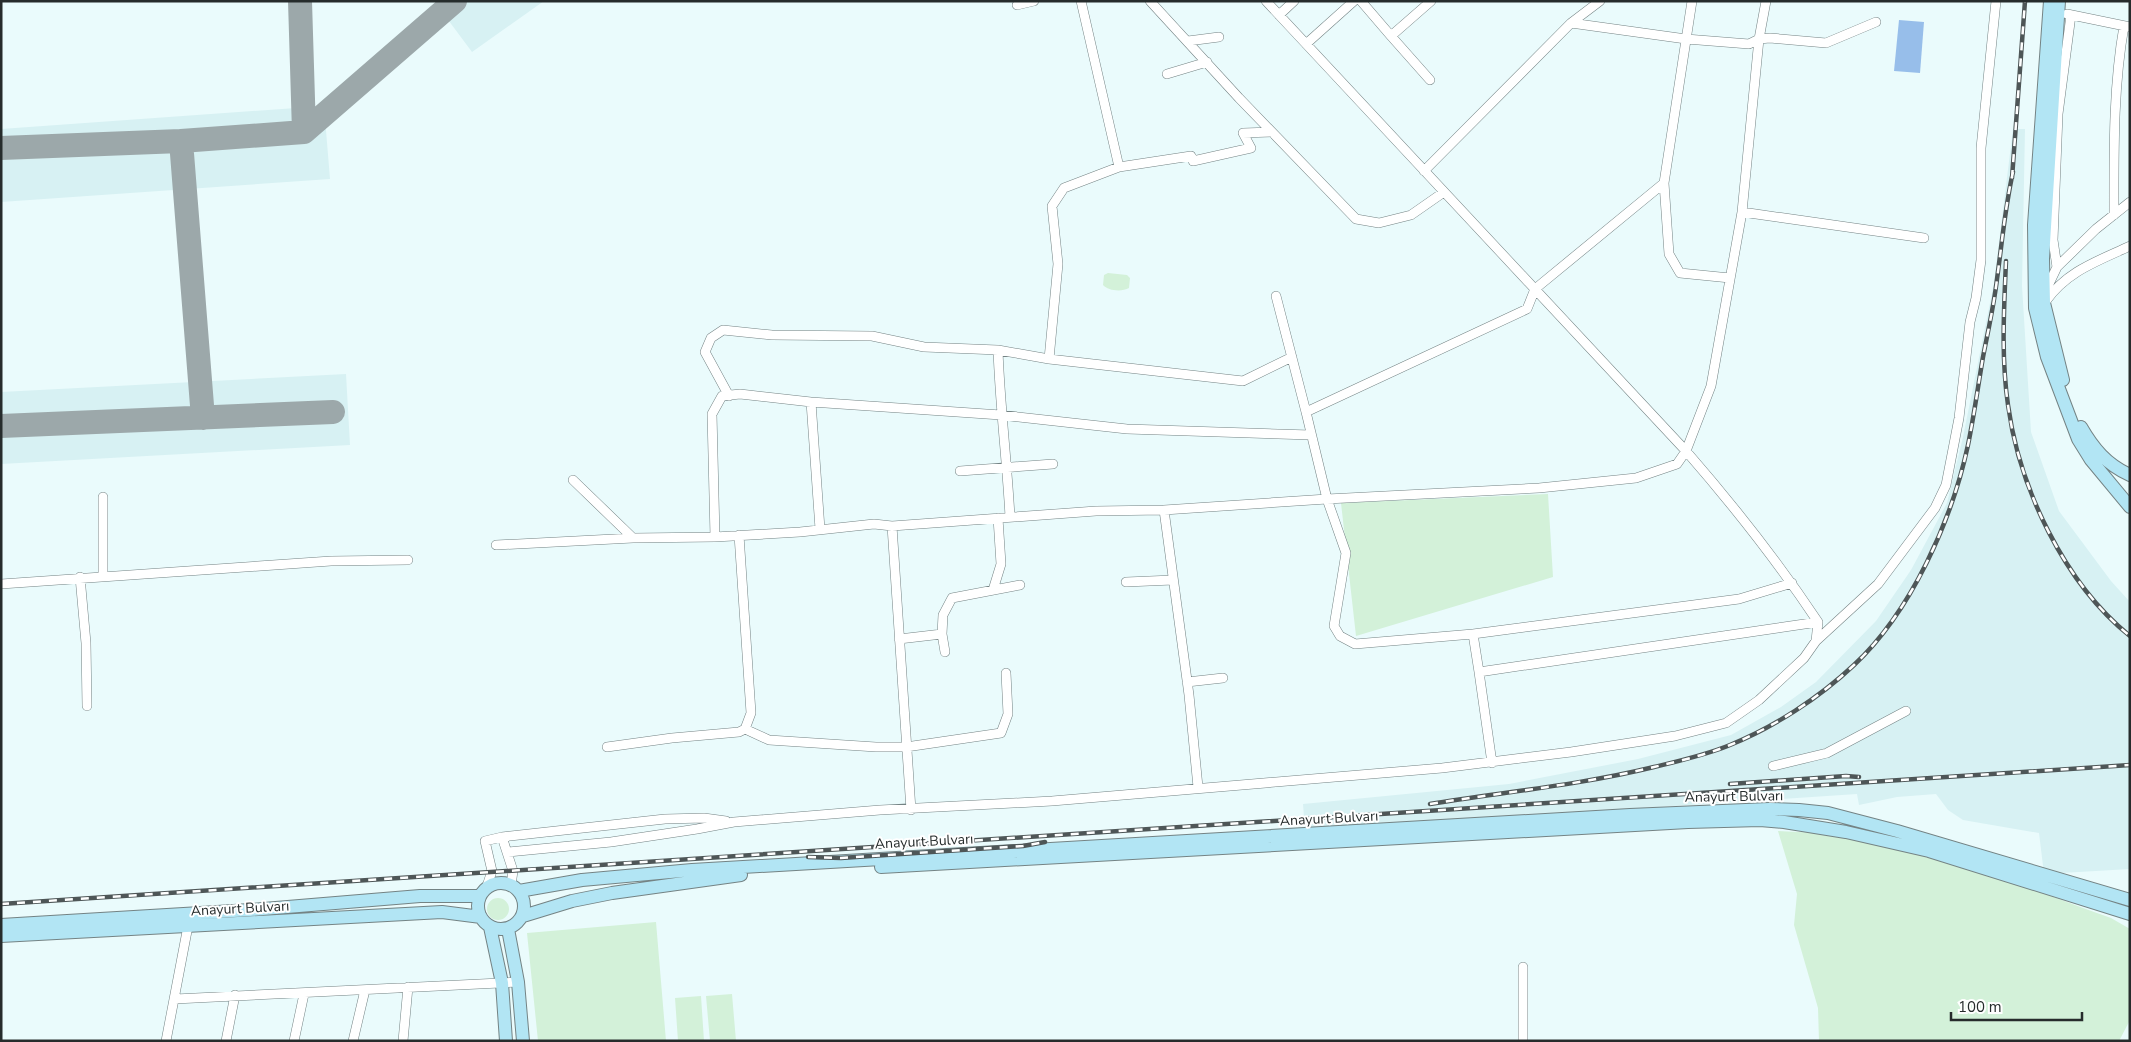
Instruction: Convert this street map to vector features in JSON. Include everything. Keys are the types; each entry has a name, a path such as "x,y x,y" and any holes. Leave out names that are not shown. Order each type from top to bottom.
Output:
{"main road":[{"path":"2054,6 2041,301 2062,375 2076,416 2088,440 2102,457 2119,470 2130,475"},
{"path":"2054,6 2034,225 2047,357 2078,439 2090,460 2130,507"},
{"name":"Anayurt Bulvarı","path":"515,888 692,870 1676,812 1769,809 1800,810 1849,818 2130,900"},
{"name":"Anayurt Bulvarı","path":"523,916 572,901 612,893 746,874 1688,822 1760,820 1846,832 1929,851 2130,914"},
{"path":"490,927 501,930 508,929 514,926 523,916 525,903 515,888 497,884 483,892 478,907 481,917 490,927 502,982 506,1041"},
{"name":"Anayurt Bulvarı","path":"1,925 250,910 483,892"},
{"name":"Anayurt Bulvarı","path":"1,936 442,912 481,917"},
{"path":"508,929 518,982 523,1041"}],"street":[{"path":"1017,5 1034,1"},
{"path":"1081,1 1119,167"},
{"path":"1150,1 1356,219 1379,223 1411,216 1444,192"},
{"path":"1266,1 1686,450 1731,503 1792,583 1818,622 1816,641"},
{"path":"1279,15 1294,1"},
{"path":"1306,44 1354,1"},
{"path":"1361,1 1430,80"},
{"path":"1391,36 1431,1"},
{"path":"1424,171 1571,22 1600,1"},
{"path":"1692,1 1664,183 1669,254 1680,273 1730,278"},
{"path":"496,545 633,538 715,537 800,532 874,524 892,526 1096,511 1164,510 1328,498 1539,488 1636,478 1677,464 1686,450 1711,386 1742,212 1759,39 1766,1"},
{"path":"508,852 620,840 734,822 1052,801 1492,763 1675,736 1726,723 1759,700 1804,658 1816,641 1878,584 1935,508 1946,486 1957,427 1970,322 1976,298 1981,260 1981,148 1996,1"},
{"path":"2054,6 2071,15 2127,27 2119,54 2114,131 2114,215"},
{"path":"2057,267 2054,240 2058,114 2071,15"},
{"path":"1571,22 1686,39 1749,44 1759,39 1770,38 1826,43 1876,22"},
{"path":"1188,42 1219,37"},
{"path":"1166,74 1207,62"},
{"path":"1049,359 1058,264 1052,206 1064,188 1119,167 1191,156 1193,161 1251,148 1244,133 1272,132"},
{"path":"1306,412 1527,309 1535,289 1664,183"},
{"path":"2041,301 2057,267 2130,202"},
{"path":"1742,212 1924,238"},
{"path":"2041,301 2073,273 2130,246"},
{"path":"1276,296 1328,498 1346,553 1334,626 1340,636 1355,644 1473,634 1739,598 1792,583"},
{"path":"729,396 705,352 711,338 723,330 772,335 872,336 924,347 998,350 1049,359 1243,381 1292,357"},
{"path":"998,350 1001,415 1010,517"},
{"path":"715,537 712,414 722,396 740,394 811,402 1001,415 1127,429 1312,435"},
{"path":"811,402 820,529"},
{"path":"960,471 1053,464"},
{"path":"573,480 633,538"},
{"path":"103,576 104,497"},
{"path":"1164,510 1187,682 1198,787"},
{"path":"993,590 1001,564 998,518"},
{"path":"892,526 911,810"},
{"path":"607,746 739,732 744,729 751,713 739,535"},
{"path":"1,584 80,577 227,570 331,561 408,560"},
{"path":"80,577 86,643 87,706"},
{"path":"1126,582 1173,580"},
{"path":"945,652 942,634 943,615 952,598 1020,585"},
{"path":"1479,672 1818,622"},
{"path":"899,639 942,634"},
{"path":"1473,634 1492,763"},
{"path":"744,729 769,740 876,747 906,747 1001,733 1008,714 1006,673"},
{"path":"1187,682 1223,678"},
{"path":"1773,766 1827,753 1906,711"},
{"path":"483,892 492,872 485,841 502,837 665,819 704,818 734,822"},
{"path":"502,837 513,870 515,888"},
{"path":"166,1041 188,926"},
{"path":"1523,968 1523,1041"},
{"path":"175,999 518,982"},
{"path":"404,1041 408,987"},
{"path":"353,1041 365,990"},
{"path":"294,1041 304,994"},
{"path":"226,1041 235,995"}],"shaded area":[{"path":"434,1 544,1 472,52"},
{"path":"324,106 330,179 1,202 1,129"},
{"path":"2013,129 2025,129 2022,286 2031,432 2059,511 2111,581 2130,602 2130,869 2044,874 2039,833 1963,820 1948,810 1936,794 1897,797 1859,805 1857,794 1305,830 1303,804 1509,784 1638,759 1731,735 1781,707 1816,682 1876,621 1911,570 1947,503 1963,437 1994,283"},
{"path":"346,374 350,445 1,464 1,392"}],"green space":[{"path":"1108,273 1127,275 1130,278 1129,288 1115,290 1105,287 1103,285 1104,275"},
{"path":"1548,494 1553,577 1356,636 1341,503"},
{"path":"1778,831 1845,834 1919,851 1984,872 2111,918 2130,929 2130,1020 2119,1041 1819,1041 1818,1008 1794,925 1797,894"},
{"path":"498,898 506,901 509,909 506,917 498,920 490,917 487,909 490,901"},
{"path":"656,922 666,1041 538,1041 527,933"},
{"path":"732,994 736,1041 710,1041 706,996"},
{"path":"701,996 704,1041 678,1041 675,998"}],"water":[{"path":"1899,20 1924,22 1920,73 1894,71"}],"taxiway":[{"path":"300,1 304,132"},
{"path":"1,148 181,141 304,132 455,1"},
{"path":"181,141 203,418"},
{"path":"1,426 333,412"}],"railway":[{"path":"2012,178 2025,1"},
{"path":"1430,804 1598,779 1721,749 1763,730 1811,700 1854,665 1875,643 1894,619 1926,563 1940,534 1961,474 1993,308 2013,172"},
{"path":"2006,261 2004,369 2008,405 2022,468 2048,531 2065,561 2106,614 2130,636"},
{"path":"1,904 2130,765"},
{"path":"1730,784 1846,776 1859,777"},
{"path":"808,857 841,858 1023,846 1045,842"}]}
